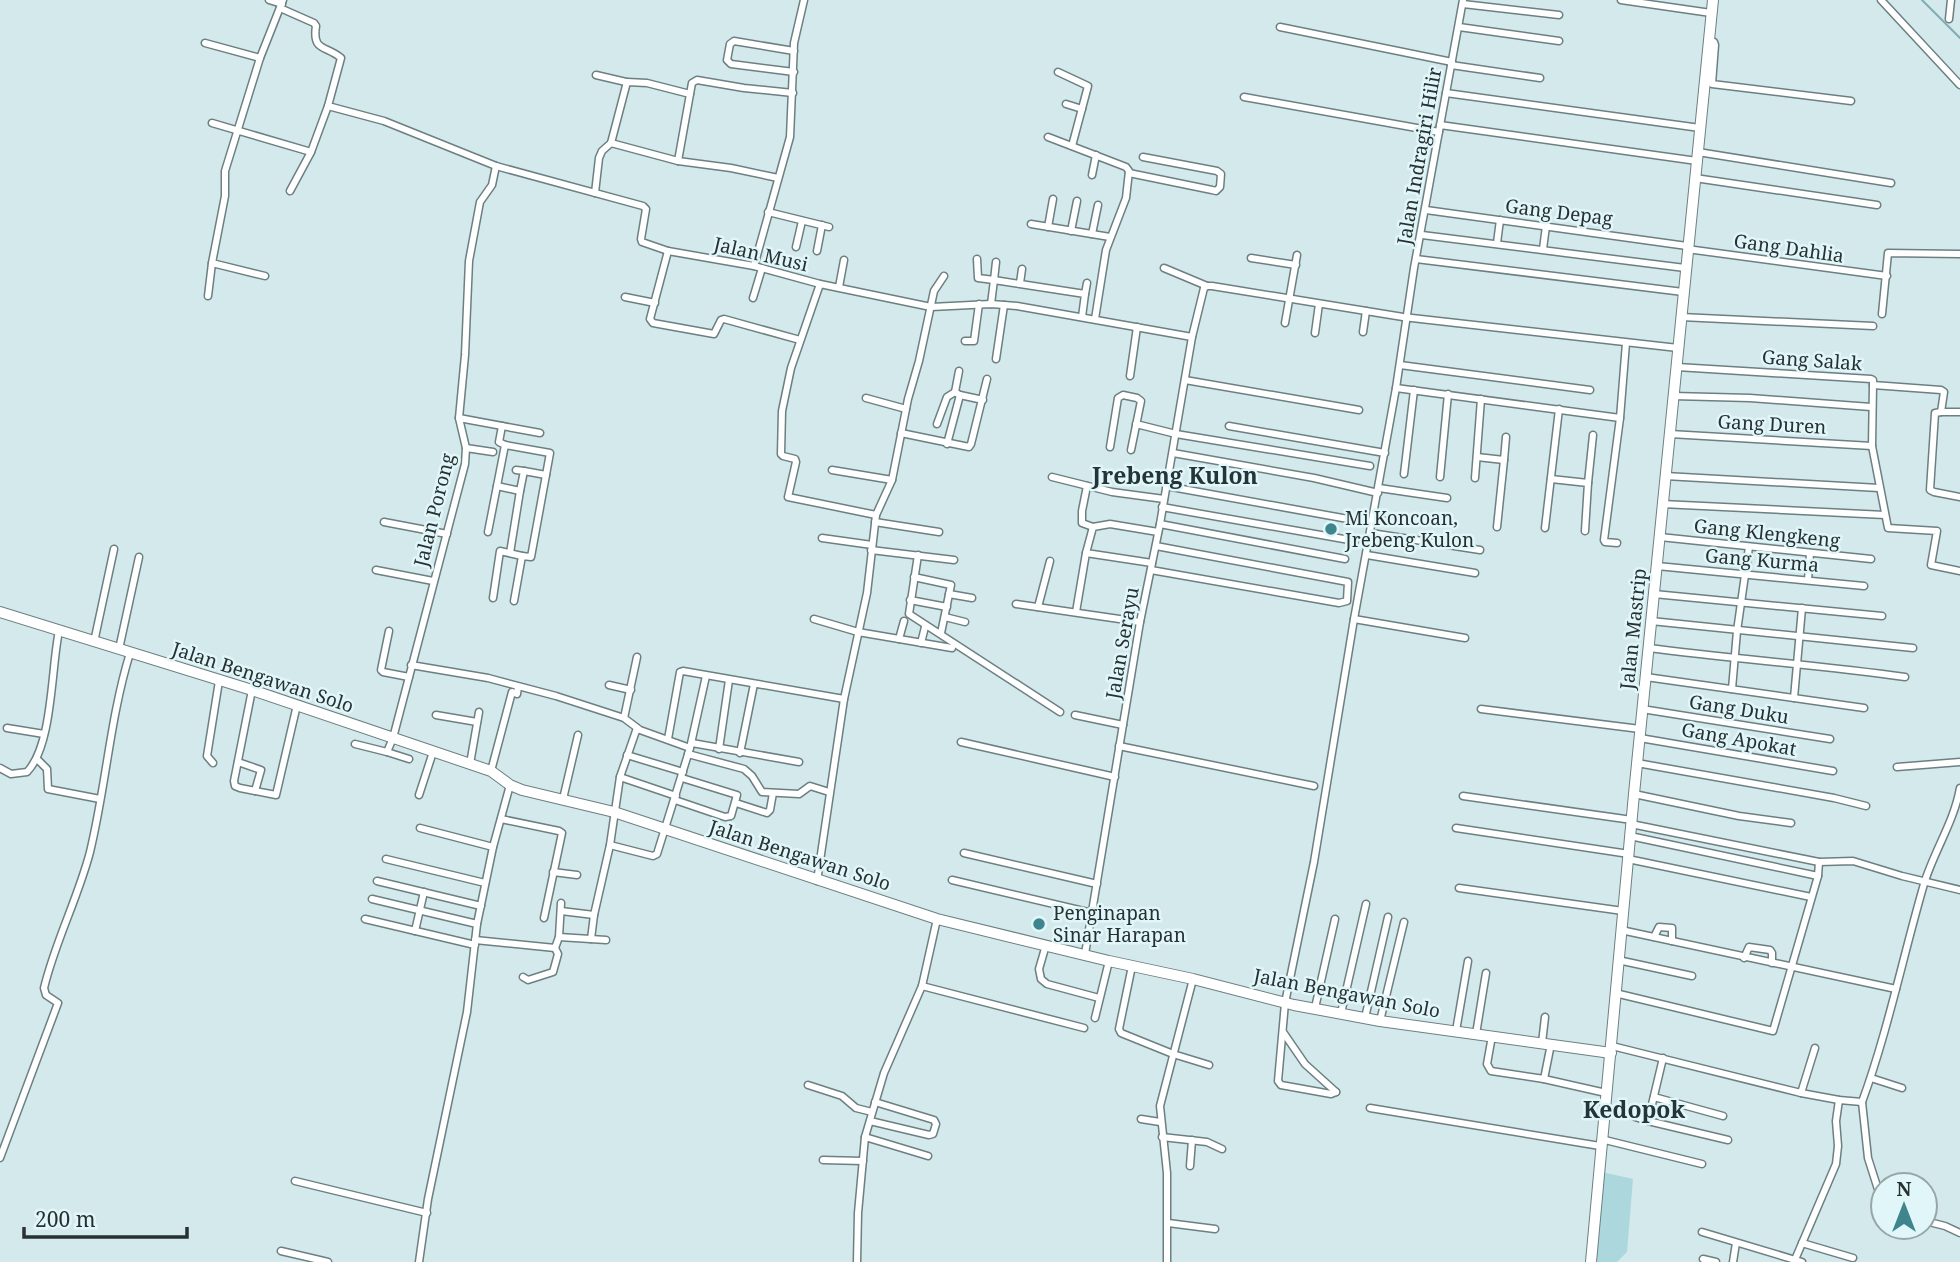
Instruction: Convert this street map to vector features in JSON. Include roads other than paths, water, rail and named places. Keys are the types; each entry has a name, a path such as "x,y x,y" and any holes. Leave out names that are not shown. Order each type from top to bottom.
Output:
{"main road":[{"name":"Jalan Mastrip","path":"1591,1262 1687,247 1700,128 1708,82 1708,41 1713,0"},
{"name":"Jalan Bengawan Solo","path":"0,611 297,705 491,771 510,785 614,812 937,919 1315,1009 1380,1021 1546,1044 1611,1049"}],"street":[{"path":"269,0 282,4 314,23 317,45 341,58 328,106 311,152 290,191"},
{"path":"753,298 768,212 790,137 795,32 804,0"},
{"path":"1621,0 1711,13"},
{"path":"1881,0 1960,85"},
{"path":"1949,19 1951,0"},
{"path":"1463,2 1559,15"},
{"name":"Jalan Indragiri Hilir","path":"1283,1032 1305,1064 1336,1092 1334,1094 1279,1083 1285,1003 1313,864 1354,619 1374,519 1381,453 1400,365 1403,317 1422,234 1437,130 1463,2"},
{"path":"208,296 225,196 225,171 260,58 282,4"},
{"path":"1280,27 1540,78"},
{"path":"1459,27 1559,41"},
{"path":"793,72 731,64 727,60 730,44 734,41 794,51"},
{"path":"205,43 260,58"},
{"path":"1059,72 1087,84 1088,88 1072,146"},
{"path":"596,75 626,82 647,83 690,94"},
{"path":"678,161 692,83 696,80 793,93"},
{"path":"595,193 599,158 611,143 626,82"},
{"path":"1708,82 1851,101"},
{"path":"1446,93 1700,128"},
{"path":"1244,97 1437,130 1697,156 1891,183"},
{"path":"1066,104 1082,109"},
{"name":"Jalan Musi","path":"328,106 384,121 496,166 643,206 646,209 642,242 668,251 758,267 820,284 931,307 1004,305 1192,337"},
{"path":"212,123 311,152"},
{"path":"1048,137 1126,167 1129,173 1126,198 1105,250 1094,319"},
{"path":"611,143 678,161 732,168 778,178"},
{"path":"1092,175 1096,155"},
{"path":"1129,173 1212,190 1220,187 1221,174 1217,171 1143,157"},
{"name":"Jalan Porong","path":"387,752 461,485 466,448 459,418 468,275 480,202 492,184 496,166"},
{"path":"1695,178 1877,205"},
{"path":"1048,227 1053,199"},
{"path":"1071,231 1076,201"},
{"path":"1092,234 1098,205"},
{"name":"Gang Depag","path":"1426,210 1687,247"},
{"path":"768,212 825,226 817,251"},
{"path":"1497,243 1500,220"},
{"path":"796,247 802,221"},
{"path":"1031,224 1110,237"},
{"path":"1543,249 1546,226"},
{"path":"1422,234 1685,268"},
{"name":"Gang Dahlia","path":"1687,247 1887,276"},
{"path":"668,251 649,319 653,323 715,334 721,320 726,319 800,340"},
{"path":"1882,314 1890,253 1960,254"},
{"path":"1285,323 1297,256"},
{"path":"1251,258 1296,265"},
{"path":"977,259 977,278 1085,294"},
{"path":"1416,259 1683,292"},
{"path":"839,288 844,260"},
{"path":"991,304 996,262"},
{"path":"212,263 265,276"},
{"path":"1164,268 1207,286 1319,304 1403,317 1678,348"},
{"path":"1020,283 1022,269"},
{"path":"817,881 844,699 867,593 875,519 892,480 934,291 944,276"},
{"path":"1082,317 1087,283"},
{"path":"820,284 791,368 782,418 781,454 795,459 796,462 788,497 939,532"},
{"name":"Jalan Serayu","path":"1085,954 1122,725 1192,337 1203,292 1207,286"},
{"path":"625,297 655,303"},
{"path":"965,341 974,341 979,304"},
{"path":"1315,333 1319,304"},
{"path":"996,359 1004,305"},
{"path":"1363,332 1366,311"},
{"path":"1681,317 1873,326"},
{"path":"1130,376 1137,327"},
{"path":"1617,543 1604,540 1620,418 1626,343"},
{"path":"1400,365 1590,390"},
{"name":"Gang Salak","path":"1677,367 1871,379 1873,385 1941,390 1944,392 1941,412"},
{"path":"947,444 959,371"},
{"path":"901,433 964,447 971,444 987,379"},
{"path":"1185,380 1359,410"},
{"path":"1873,385 1871,446 1889,529 1937,531 1931,565 1960,571"},
{"path":"1396,388 1620,418"},
{"path":"1404,474 1414,390"},
{"path":"937,424 947,397 957,394 983,400"},
{"path":"1440,477 1448,394"},
{"path":"1110,447 1118,398 1121,395 1140,399 1131,450"},
{"path":"1673,396 1750,398 1871,407"},
{"path":"866,398 906,409"},
{"path":"1475,478 1481,399"},
{"path":"1545,528 1559,409"},
{"path":"1960,412 1935,413 1930,489 1960,497"},
{"path":"459,418 540,433"},
{"path":"1136,424 1176,434 1370,466"},
{"path":"493,598 500,551 531,557 549,452 499,442 502,426"},
{"path":"1228,426 1381,453"},
{"name":"Gang Duren","path":"1670,434 1871,446"},
{"path":"1585,531 1593,435"},
{"path":"1497,527 1506,437"},
{"path":"488,532 505,445"},
{"path":"466,448 493,452"},
{"path":"1173,453 1375,491 1447,498"},
{"path":"1477,457 1504,460"},
{"path":"516,470 547,475"},
{"path":"832,470 892,480"},
{"path":"510,553 524,471"},
{"path":"1665,476 1879,488"},
{"path":"1052,477 1163,503 1355,541"},
{"path":"1551,479 1588,483"},
{"path":"497,486 520,491"},
{"path":"1087,486 1082,523 1093,527 1110,524 1158,532"},
{"path":"1166,486 1348,519"},
{"path":"1662,504 1885,516"},
{"path":"1374,519 1392,522"},
{"path":"384,522 447,534"},
{"path":"1160,524 1345,559"},
{"path":"1076,612 1093,527"},
{"path":"1371,533 1480,550"},
{"path":"822,537 954,560"},
{"name":"Gang Klengkeng","path":"1660,537 1871,559"},
{"path":"1087,553 1339,603 1347,601 1348,582 1156,547"},
{"path":"1732,689 1740,604 1749,547"},
{"path":"94,642 114,548"},
{"path":"1808,580 1810,553"},
{"path":"918,555 909,614 1060,712"},
{"path":"1367,555 1475,573"},
{"path":"514,601 522,556"},
{"path":"119,649 139,557"},
{"path":"1038,607 1050,561"},
{"name":"Gang Kurma","path":"1657,566 1864,586"},
{"path":"376,570 433,581"},
{"path":"914,577 949,583 947,607 940,633"},
{"path":"949,594 972,598"},
{"path":"1654,594 1882,616"},
{"path":"910,600 947,607"},
{"path":"1016,604 1140,622"},
{"path":"1794,698 1802,608"},
{"path":"945,617 965,622"},
{"path":"814,619 858,632 952,649"},
{"path":"1354,619 1465,638"},
{"path":"900,639 904,621"},
{"path":"1651,621 1913,648"},
{"path":"920,643 925,627"},
{"path":"0,768 12,774 27,772 37,759 44,734 59,631"},
{"path":"389,631 381,670 409,677"},
{"path":"1649,648 1905,677"},
{"path":"0,1158 58,1003 46,995 44,988 85,869 115,708 130,653"},
{"path":"624,719 637,657"},
{"path":"411,665 488,678 556,696 624,719 637,729 744,769 752,776 759,789 773,793 799,794 810,786 829,792"},
{"path":"668,739 680,672 844,699"},
{"path":"610,845 654,856 657,854 683,775 706,676"},
{"path":"1646,677 1864,708"},
{"path":"719,749 729,680"},
{"path":"213,763 207,753 219,681"},
{"path":"740,753 754,684"},
{"path":"609,685 631,690"},
{"path":"491,771 512,692 517,694 518,687"},
{"path":"252,691 235,786 276,795 297,705"},
{"name":"Gang Apokat","path":"1481,709 1640,733 1833,771"},
{"name":"Gang Duku","path":"1642,709 1830,739"},
{"path":"470,764 479,712"},
{"path":"436,715 477,722"},
{"path":"1075,715 1122,725"},
{"path":"7,727 44,734"},
{"path":"591,939 610,845 620,777 637,729"},
{"path":"563,799 578,735"},
{"path":"961,743 1115,776"},
{"path":"355,744 409,759"},
{"path":"1119,746 1314,786"},
{"path":"690,748 719,749 799,762"},
{"path":"419,795 433,752"},
{"path":"744,769 748,763 748,754"},
{"path":"620,777 729,818 736,803 737,795 734,793 627,755"},
{"path":"37,759 47,769 48,789 100,799"},
{"path":"238,762 261,770 255,791"},
{"path":"1897,766 1960,762"},
{"path":"1637,763 1835,798 1866,806"},
{"path":"419,1262 467,1012 477,924 510,785"},
{"path":"1872,1171 1859,1102 1871,1078 1925,881 1958,807 1960,788"},
{"path":"736,803 767,813 773,793"},
{"path":"1634,794 1739,816 1791,823"},
{"path":"1463,796 1631,822 1819,862 1853,861 1960,890"},
{"path":"501,818 559,831 562,837 544,919"},
{"path":"420,828 494,847"},
{"path":"1456,828 1628,857 1811,897"},
{"path":"1630,836 1818,876"},
{"path":"964,853 1097,884"},
{"path":"386,859 485,883"},
{"path":"1615,993 1773,1031 1818,876 1819,862"},
{"path":"553,872 577,875"},
{"path":"952,880 1092,913"},
{"path":"377,881 481,906"},
{"path":"1459,888 1623,911"},
{"path":"415,931 424,892"},
{"path":"372,899 477,924"},
{"path":"523,977 528,980 553,972 558,954 555,948 559,937 561,903"},
{"path":"1341,1013 1366,904"},
{"path":"561,911 594,915"},
{"path":"1365,1018 1388,917"},
{"path":"365,919 475,942 555,948"},
{"path":"857,1262 858,1213 865,1137 884,1073 922,986 937,919"},
{"path":"1315,1009 1335,919"},
{"path":"1380,1021 1404,922"},
{"path":"1654,937 1659,927 1672,928 1672,941"},
{"path":"1621,930 1896,989"},
{"path":"559,937 606,940"},
{"path":"1046,945 1039,969 1041,979 1047,984 1099,998"},
{"path":"1744,958 1749,947 1770,950 1772,963"},
{"path":"1618,960 1692,976"},
{"path":"1095,1018 1109,961"},
{"path":"1456,1031 1468,961"},
{"path":"1132,965 1119,1031 1173,1054 1209,1065"},
{"path":"1476,1034 1486,974"},
{"path":"1167,1262 1167,1173 1160,1106 1193,979"},
{"path":"922,986 1084,1028"},
{"path":"1544,1079 1545,1017"},
{"path":"1492,1036 1487,1063 1491,1071 1544,1079 1606,1093"},
{"path":"1801,1093 1815,1048"},
{"path":"1611,1049 1663,1058 1801,1093 1859,1102"},
{"path":"1648,1121 1663,1058"},
{"path":"1871,1078 1902,1088"},
{"path":"808,1085 842,1096 856,1108 872,1112"},
{"path":"1654,1097 1723,1116"},
{"path":"1702,1232 1797,1261 1836,1164 1839,1100"},
{"path":"870,1121 929,1136 933,1134 936,1124 934,1120 875,1102"},
{"path":"1370,1108 1601,1142 1702,1164"},
{"path":"1635,1117 1728,1140"},
{"path":"1141,1119 1160,1122"},
{"path":"865,1137 928,1156"},
{"path":"1162,1137 1209,1142 1222,1149"},
{"path":"1190,1166 1192,1140"},
{"path":"823,1160 863,1161"},
{"path":"295,1181 427,1213"},
{"path":"1168,1223 1215,1229"},
{"path":"1939,1224 1960,1233"},
{"path":"1733,1262 1736,1242"},
{"path":"1802,1243 1853,1258"},
{"path":"281,1251 328,1262"},
{"path":"1703,1259 1716,1262"}],"waterway":[{"path":"1922,0 1960,38"}],"place":[{"name":"Mi Koncoan, Jrebeng Kulon","path":"1331,529"},
{"name":"Penginapan Sinar Harapan","path":"1039,924"}],"district":[{"name":"Jrebeng Kulon","path":"1175,476"},
{"name":"Kedopok","path":"1634,1110"}]}
